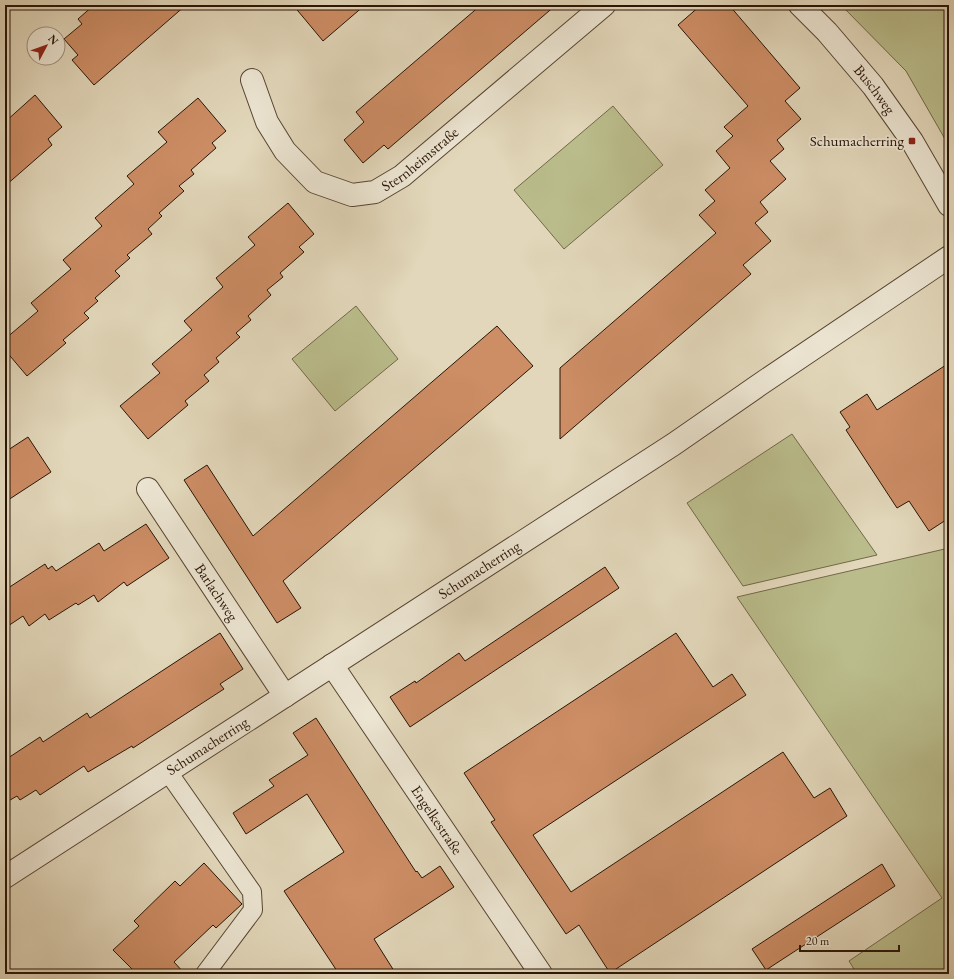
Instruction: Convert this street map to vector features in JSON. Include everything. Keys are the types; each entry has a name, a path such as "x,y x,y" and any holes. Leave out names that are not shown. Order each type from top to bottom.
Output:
{"street":[{"name":"Sternheimstraße","path":"252,80 268,122 285,150 315,182 352,195 375,192 402,176 604,5"},
{"name":"Buschweg","path":"800,5 827,32 873,86 912,141 949,205"},
{"name":"Schumacherring","path":"5,877 674,444 949,257"},
{"name":"Barlachweg","path":"148,489 285,696"},
{"name":"Engelkestraße","path":"332,665 541,974"}],"lane":[{"path":"168,772 252,892 253,910 205,974"}],"green space":[{"path":"841,5 949,5 949,146 906,71"},
{"path":"613,106 663,165 564,249 514,190"},
{"path":"356,306 398,359 335,411 292,359"},
{"path":"792,434 877,555 743,586 687,503"},
{"path":"949,548 949,974 857,974 849,961 942,898 737,597"}],"building":[{"path":"94,5 186,5 94,85 72,60 78,55 66,41 66,37 82,24 78,19"},
{"path":"293,5 365,5 323,41"},
{"path":"481,5 556,5 388,149 384,145 363,163 344,140 364,122 356,112"},
{"path":"701,5 729,5 800,88 785,101 801,119 777,140 784,149 770,161 786,179 760,202 768,212 755,223 771,241 743,265 751,274 560,439 560,368 716,233 699,215 715,201 705,190 730,168 716,151 733,136 724,127 748,106 678,25"},
{"path":"35,95 62,127 48,139 52,145 5,186 5,122"},
{"path":"198,98 226,131 212,143 216,148 191,170 194,174 179,186 184,191 159,213 162,216 148,229 152,234 127,255 130,258 115,271 120,276 95,298 98,301 84,313 89,318 63,340 66,343 27,376 5,350 5,339 38,311 31,303 71,269 63,260 102,226 95,218 134,184 127,176 167,142 158,132"},
{"path":"288,203 314,234 299,247 304,252 280,273 283,277 267,290 271,295 248,316 251,320 236,333 240,337 216,358 219,362 204,375 209,381 185,401 188,405 148,439 120,406 160,373 152,364 192,330 184,321 223,287 216,278 255,245 248,237"},
{"path":"497,326 533,366 283,581 301,608 277,623 184,480 207,465 253,536"},
{"path":"949,363 949,518 929,531 909,501 897,508 846,430 850,427 840,412 867,394 877,410"},
{"path":"28,437 51,472 5,502 5,452"},
{"path":"146,524 169,558 127,586 124,582 98,602 94,595 78,605 76,603 49,620 45,614 29,626 23,616 5,628 5,590 45,564 48,569 52,566 56,571 99,543 104,551"},
{"path":"605,567 619,588 410,727 390,697 415,681 416,683 459,653 465,661"},
{"path":"220,633 243,669 220,684 224,689 133,748 132,746 88,772 84,766 40,795 36,790 20,800 17,796 5,803 5,760 40,737 43,742 87,713 90,718"},
{"path":"676,633 713,687 732,674 746,695 533,835 571,892 783,752 814,798 830,788 847,816 610,973 579,925 566,934 491,822 495,820 464,773"},
{"path":"316,718 416,872 417,871 422,878 440,866 454,887 374,939 396,974 339,974 284,891 344,852 307,794 246,834 233,813 274,786 269,780 308,755 293,733"},
{"path":"204,863 242,904 216,928 213,925 174,962 185,974 137,974 113,950 139,926 134,921 175,881 180,886"},
{"path":"882,864 895,886 766,970 752,949"}],"place":[{"name":"Schumacherring","path":"912,141"}]}
